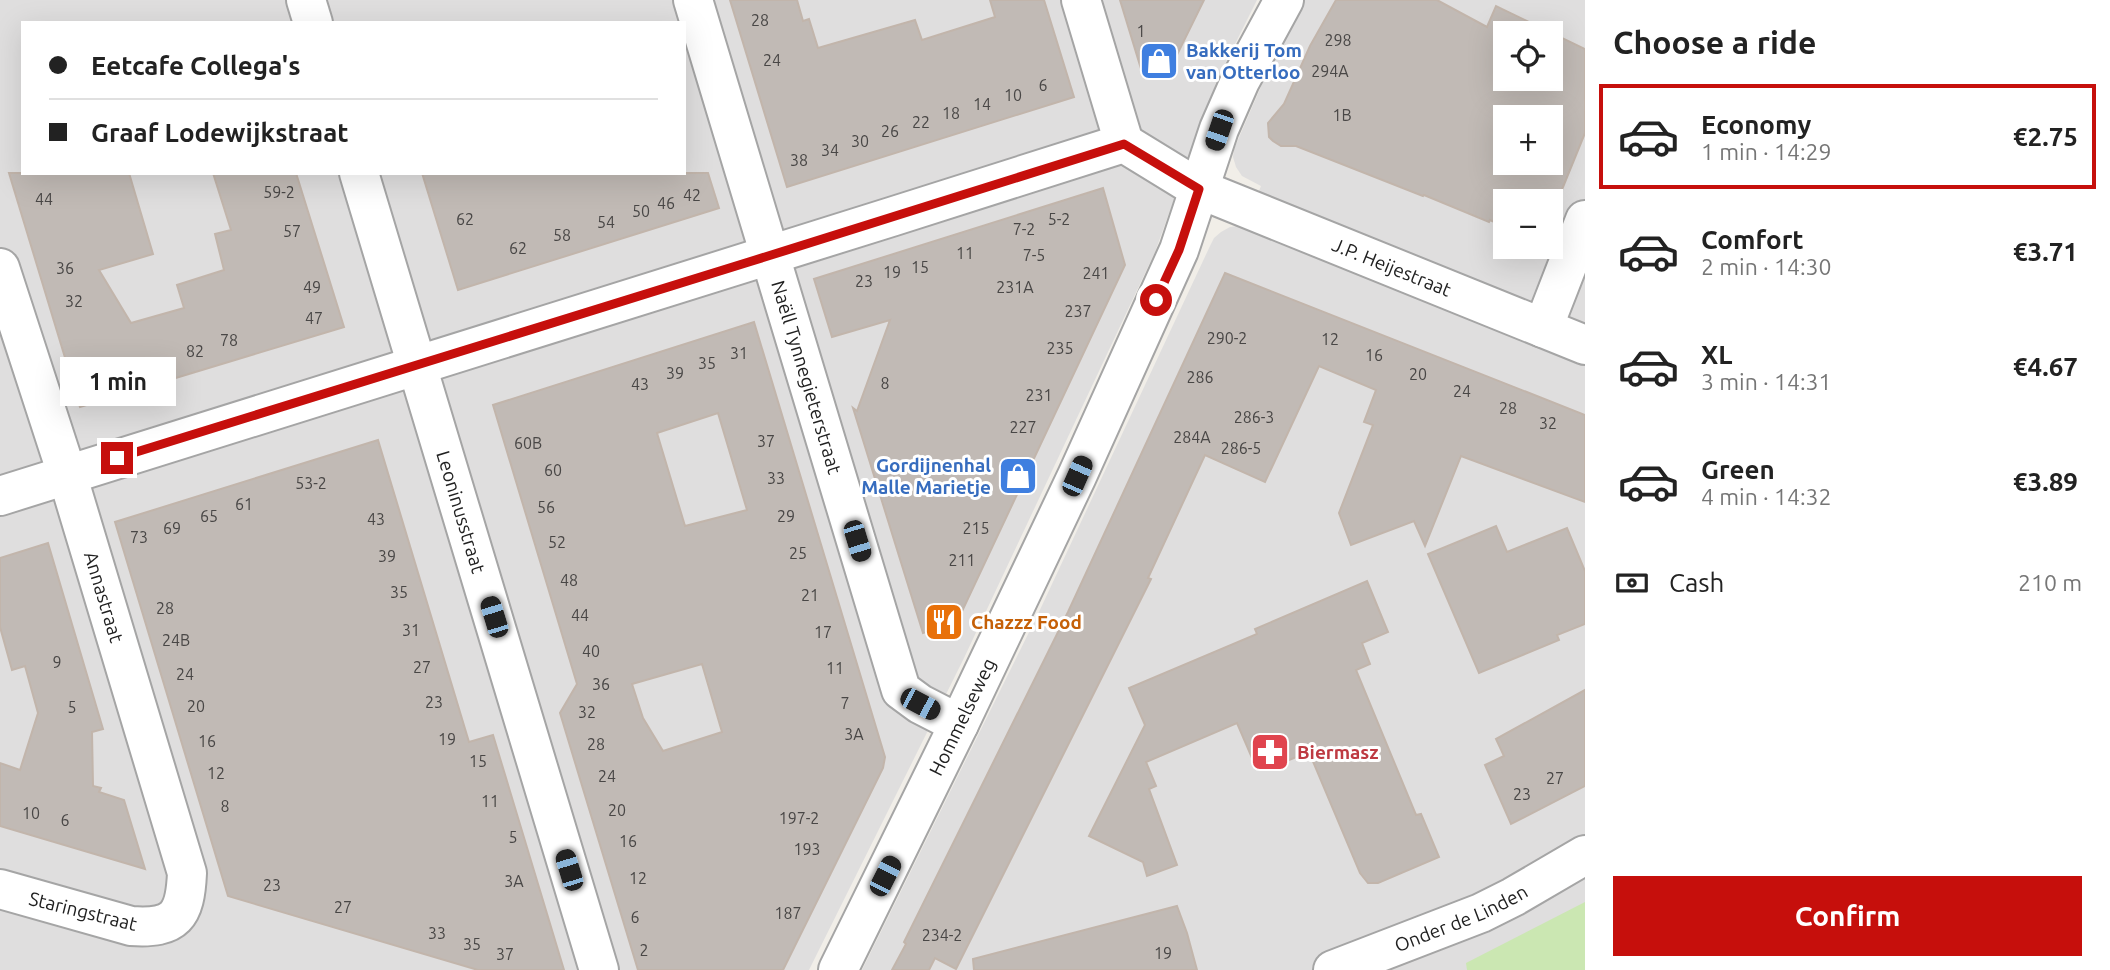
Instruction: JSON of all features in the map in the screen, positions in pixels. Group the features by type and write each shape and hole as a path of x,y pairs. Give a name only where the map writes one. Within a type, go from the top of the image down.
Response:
{"street":[{"path":"306,0 312,21"},
{"name":"Naëll Tynnegieterstraat","path":"693,0 901,690 920,704 959,724"},
{"path":"0,496 1124,144 1082,0"},
{"name":"Hommelseweg","path":"838,970 1077,476 1179,250 1219,130 1240,82 1284,0"},
{"name":"J.P. Heijestraat","path":"1124,144 1199,189 1585,345"},
{"name":"Leoninusstraat","path":"360,175 599,970"},
{"path":"1543,328 1585,220"},
{"name":"Annastraat","path":"0,268 67,474 187,873 186,898 177,916 165,923"},
{"name":"Onder de Linden","path":"1333,970 1481,913 1585,855"},
{"name":"Staringstraat","path":"0,889 131,926 149,927 165,923"}],"shaded area":[{"path":"0,0 1257,0 1217,80 1155,252 964,658 809,970 0,970"},
{"path":"1305,0 1585,0 1585,970 862,970 1038,614 1214,238 1230,227 1245,225 1261,186 1242,176 1233,157 1269,68"}],"green space":[{"path":"1585,902 1585,970 1467,970 1466,963"}],"building":[{"path":"730,0 797,0 803,21 809,19 818,48 915,20 922,40 995,17 990,0 1044,0 1074,97 787,187"},
{"path":"1120,0 1204,0 1173,63 1142,72"},
{"path":"1336,0 1437,0 1487,27 1496,6 1527,21 1493,21 1493,91 1563,91 1563,38 1585,49 1585,133 1562,189 1493,189 1493,221 1296,146 1281,146 1269,137 1268,123 1284,104 1310,46"},
{"path":"9,173 130,175 153,254 99,270 131,323 184,308 177,285 224,270 215,234 231,230 214,175 297,175 344,327 80,407"},
{"path":"708,173 719,208 458,290 423,175"},
{"path":"1103,188 1125,265 957,622 923,633 853,408 857,411 890,320 832,337 814,279"},
{"path":"1225,273 1585,415 1585,502 1461,456 1425,546 1414,521 1351,545 1339,513 1373,425 1364,422 1376,390 1319,366 1265,482 1205,455 1148,578 1151,579 956,969 935,958 929,970 892,970 1068,612"},
{"path":"754,322 885,757 883,768 783,970 638,970 560,713 577,684 493,405","holes":["718,413 747,510 685,526 657,433","702,664 722,732 663,751 643,718 632,684"]},
{"path":"378,440 469,742 493,735 564,970 478,970 228,896 115,522"},
{"path":"1496,526 1507,552 1567,528 1585,571 1585,624 1557,635 1559,640 1479,673 1428,554"},
{"path":"48,543 103,729 92,732 93,786 101,788 99,792 124,800 145,869 0,826 0,763 20,770 38,713 25,666 12,670 0,627 0,558"},
{"path":"1367,581 1388,632 1362,643 1370,664 1356,670 1416,815 1421,814 1439,857 1378,883 1368,883 1360,873 1309,752 1274,766 1252,758 1237,723 1146,762 1156,786 1149,789 1177,865 1147,876 1143,862 1089,836 1145,725 1129,688 1257,634 1255,629"},
{"path":"1585,690 1585,786 1511,824 1485,765 1504,756 1496,739"},
{"path":"1177,906 1197,970 974,970 973,959"}],"place":[{"name":"Bakkerij Tom van Otterloo","path":"1159,61"},
{"name":"Gordijnenhal Malle Marietje","path":"1018,476"},
{"name":"Chazzz Food","path":"944,622"},
{"name":"Biermasz","path":"1270,752"}],"route":[{"path":"117,458 772,256 1124,144 1199,189 1179,250 1156,300"}]}
